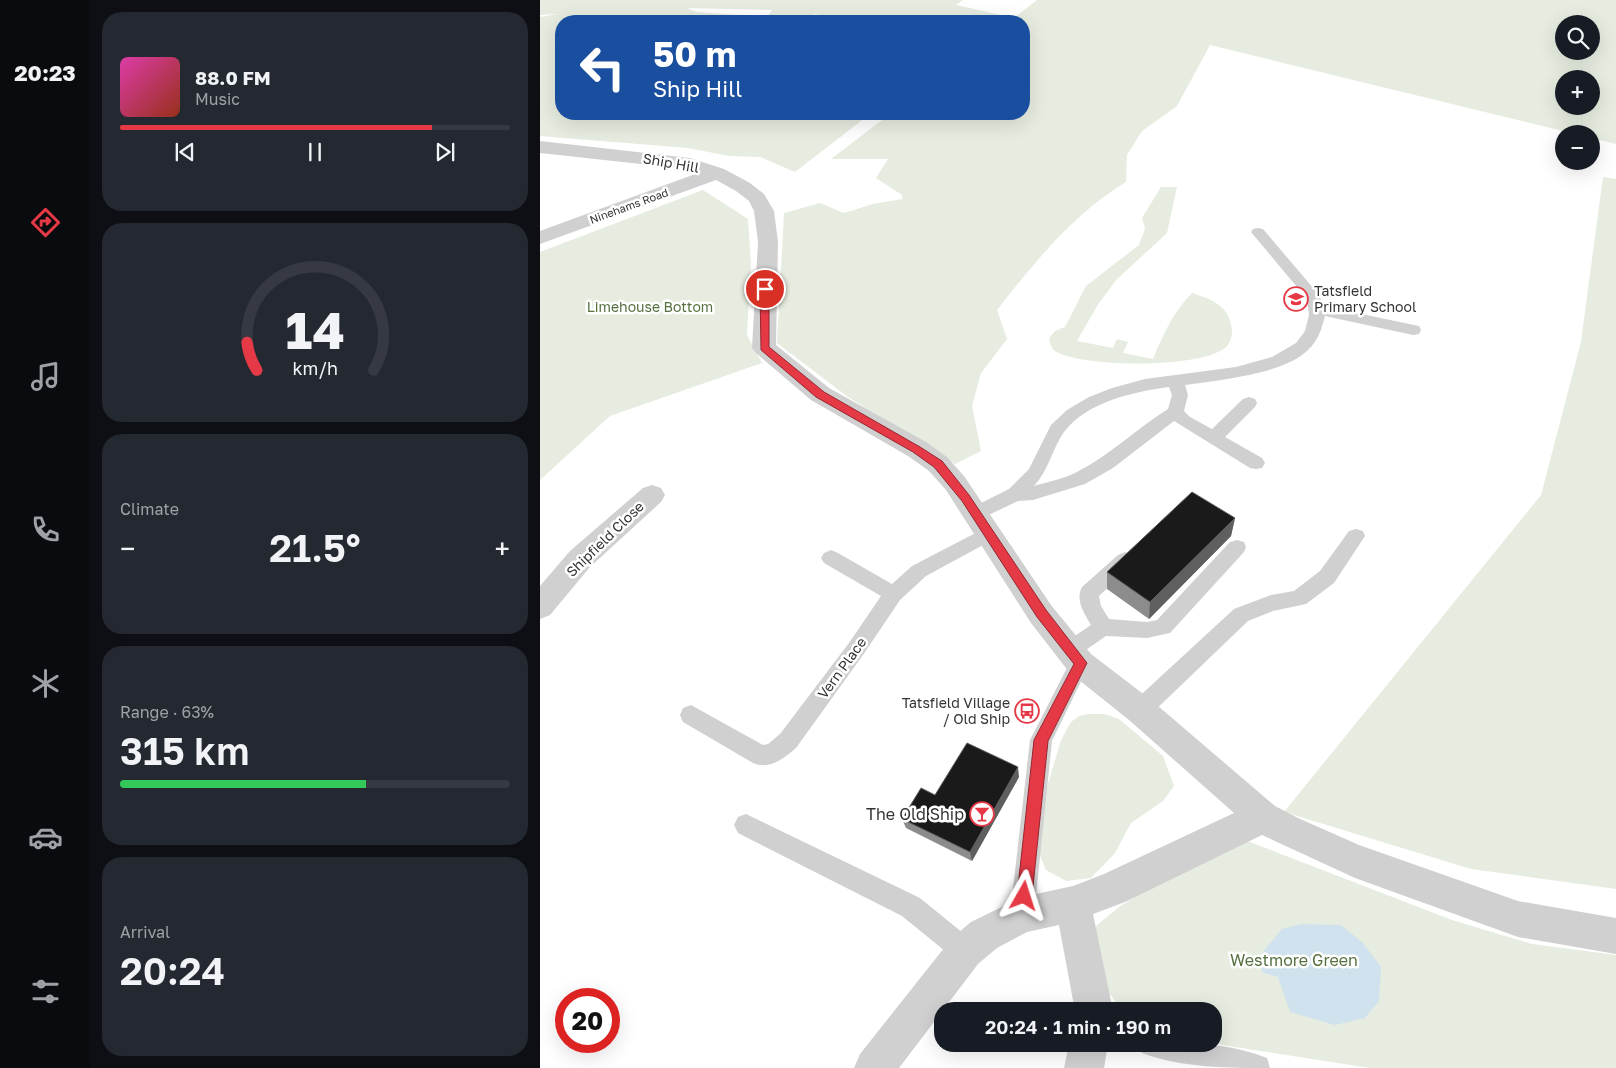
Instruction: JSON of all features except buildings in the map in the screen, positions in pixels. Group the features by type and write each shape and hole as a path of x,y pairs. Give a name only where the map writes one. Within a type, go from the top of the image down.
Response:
{"street":[{"name":"Ship Hill","path":"540,148 690,164 717,173 744,187 758,198 764,211 768,242 764,348 820,394 917,449 938,464 955,483 1041,614 1075,657"},
{"name":"Ninehams Road","path":"540,238 717,173"},
{"name":"Shipfield Close","path":"540,607 580,559 652,495"},
{"path":"1075,657 1140,710 1263,817 1286,830 1355,861 1518,919 1616,936"},
{"path":"874,1068 965,951 984,935 1022,915 1073,904 1151,871 1263,817"},
{"path":"1073,904 1092,1002"},
{"path":"1084,1068 1088,1052"}],"lane":[{"path":"1015,494 1036,473 1057,429 1073,414 1095,400 1145,385 1236,372 1277,361 1302,346 1313,332 1317,315 1314,298 1258,232"},
{"path":"1316,309 1413,330"},
{"path":"1015,494 1033,493 1079,479 1106,463 1156,424 1175,412 1180,395 1176,381"},
{"path":"1214,438 1249,403"},
{"path":"1175,412 1184,420 1256,462"},
{"name":"Vern Place","path":"691,715 760,756 774,753 788,741 856,649 893,594 919,571 982,523 1015,494"},
{"path":"1140,710 1241,616 1271,603 1299,598 1327,576 1356,536"},
{"path":"1103,627 1091,608 1089,592 1138,547"},
{"path":"1103,627 1146,630 1163,627 1238,547"},
{"path":"831,558 893,594"},
{"path":"1022,915 1041,740 1075,657 1103,627"},
{"path":"746,825 911,907 965,951"},
{"path":"1186,1052 1257,1068"}],"green space":[{"path":"540,0 963,0 956,5 1001,15 768,15 772,10 689,8 697,12 739,15 555,15 555,120 862,120 795,172 760,157 729,156 688,148 540,136 540,17 558,14 540,15"},
{"path":"1037,0 1616,0 1616,144 1600,140 1600,125 1555,125 1555,129 1210,45 1177,106 1142,131 1127,155 1126,182 1089,208 1072,224 1040,257 997,310 1007,339 981,373 972,406 981,451 955,464 848,397 777,343 784,213 820,203 844,213 873,204 902,199 902,195 876,178 888,159 831,159 882,120 1030,120 1030,15 1018,15"},
{"path":"1603,177 1616,179 1616,889 1471,869 1284,812 1541,495 1581,342"},
{"path":"1161,187 1177,187 1167,233 1116,280 1097,306 1077,341 1113,348 1117,339 1128,342 1123,353 1153,359 1174,316 1192,293 1217,303 1226,312 1232,330 1229,344 1215,354 1195,359 1143,364 1090,361 1069,357 1055,351 1049,338 1055,331 1065,327 1086,286 1139,245 1145,229 1142,218"},
{"name":"Limehouse Bottom","path":"703,190 748,219 751,264 747,335 762,363 610,416 540,480 540,252"},
{"path":"1104,714 1119,719 1163,756 1174,786 1163,801 1131,823 1115,853 1091,878 1066,881 1046,870 1036,846 1045,794 1061,740 1071,722 1079,716"},
{"name":"Westmore Green","path":"1216,829 1452,920 1532,944 1616,955 1616,1068 1370,1068 1222,1045 1222,1002 1116,1002 1093,972 1096,926 1119,907 1154,885"}],"water":[{"path":"1301,924 1341,925 1363,943 1381,967 1379,1001 1365,1018 1335,1025 1290,1012 1278,977 1262,972 1262,953 1282,929"}],"place":[{"name":"Tatsfield Primary School","path":"1296,299"},
{"name":"Tatsfield Village / Old Ship","path":"1027,711"},
{"name":"The Old Ship","path":"982,814"}],"route":[{"path":"765,289 764,348 820,394 917,449 938,464 966,498 1041,614 1080,663 1041,740 1024,896"}]}
